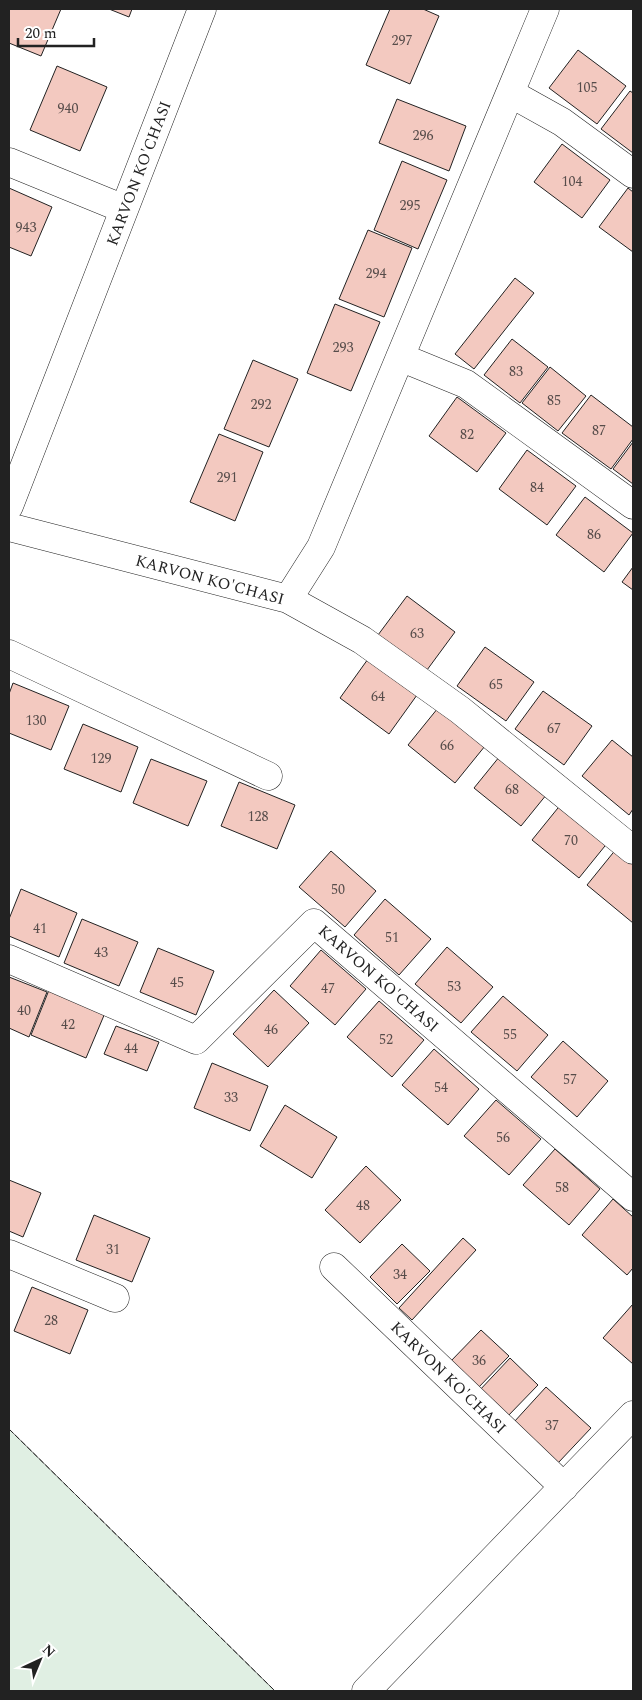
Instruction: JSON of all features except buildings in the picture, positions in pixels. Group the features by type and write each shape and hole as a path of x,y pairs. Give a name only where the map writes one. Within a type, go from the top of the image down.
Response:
{"street":[{"name":"KARVON KO'CHASI","path":"9,506 202,9"},
{"path":"288,599 321,548 545,9"},
{"path":"510,93 562,122 633,174"},
{"path":"9,162 124,209"},
{"path":"400,357 466,384 633,505"},
{"name":"KARVON KO'CHASI","path":"9,527 288,599 362,640 460,710 633,850"},
{"path":"9,654 268,776"},
{"name":"KARVON KO'CHASI","path":"9,959 196,1040 314,923 633,1196"},
{"path":"9,1254 115,1298"},
{"name":"KARVON KO'CHASI","path":"334,1267 564,1487"},
{"path":"366,1691 633,1415"}],"green space":[{"path":"9,1429 275,1691 9,1691"}],"fence":[{"path":"9,1429 275,1691"}]}
